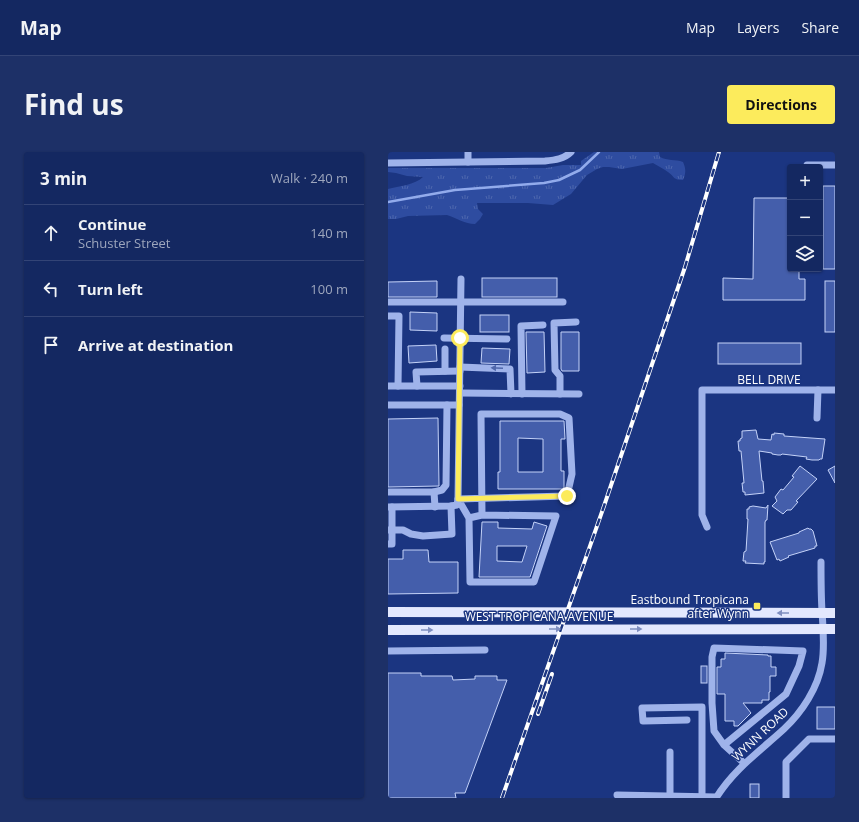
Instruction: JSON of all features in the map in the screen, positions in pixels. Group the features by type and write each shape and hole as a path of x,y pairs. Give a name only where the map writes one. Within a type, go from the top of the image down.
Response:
{"main road":[{"name":"WEST TROPICANA AVENUE","path":"388,612 835,613"},
{"name":"WEST TROPICANA AVENUE","path":"388,630 835,629"}],"street":[{"path":"468,152 468,162"},
{"path":"388,163 553,160 569,154"},
{"path":"823,165 835,165"},
{"path":"390,530 403,530 412,534 423,536 452,534 456,503 460,390 460,279"},
{"path":"388,302 563,302"},
{"path":"388,316 399,316 398,386"},
{"path":"560,394 560,376 555,370 554,323 576,322"},
{"path":"522,394 521,326 543,325"},
{"path":"444,338 507,339"},
{"path":"445,350 445,371"},
{"path":"417,386 416,372 460,369 510,369 511,394"},
{"path":"388,386 417,386 511,394 579,394"},
{"name":"BELL DRIVE","path":"707,527 702,515 702,390 835,390"},
{"path":"818,390 818,418"},
{"path":"388,405 459,405"},
{"path":"388,492 434,492 442,490 446,485 447,405"},
{"path":"388,544 392,544 390,530 390,507 435,506 482,499 567,496 572,474 569,418 560,414 481,414 482,499 482,515"},
{"path":"434,492 435,506"},
{"path":"456,503 469,518 470,582 534,582 556,516 482,515 469,518"},
{"name":"WYNN ROAD","path":"716,798 728,780 744,763 785,728 802,709 819,677 822,664 824,629 822,613 821,562"},
{"path":"724,745 786,694 799,666 803,651 714,648 712,657 712,703 714,731 724,745 744,763"},
{"path":"388,651 485,650"},
{"path":"687,720 643,721 642,708 702,707 702,797"},
{"path":"786,798 786,762 808,739 835,739"},
{"path":"670,752 670,796"},
{"path":"617,795 716,798"}],"green space":[{"path":"594,152 659,152 660,157 668,160 683,162 685,175 683,180 674,178 653,163 622,169 603,167 587,175 571,194 553,205 528,203 477,203 478,209 483,214 475,224 464,222 447,215 408,216 388,219 388,189 411,184 423,177 407,176 388,172 388,168 546,168 563,165 581,165 581,161"}],"building":[{"path":"823,186 835,186 835,269 823,269"},
{"path":"754,198 787,198 787,272 799,272 799,279 805,279 805,300 723,300 723,278 753,279"},
{"path":"482,278 557,278 557,297 482,297"},
{"path":"437,281 437,297 388,297 388,282"},
{"path":"825,281 835,281 835,332 825,332"},
{"path":"410,312 437,313 437,331 410,330"},
{"path":"480,315 509,315 509,332 480,332"},
{"path":"526,332 544,332 545,372 527,373"},
{"path":"561,332 579,332 579,371 562,371 561,369"},
{"path":"718,343 801,343 801,364 718,364"},
{"path":"436,345 437,361 409,363 408,346"},
{"path":"482,348 510,349 509,364 481,363"},
{"path":"438,418 439,486 388,487 388,419"},
{"path":"500,421 564,421 565,439 561,439 561,471 564,471 564,489 498,489 498,472 500,472","holes":["518,438 543,439 543,472 518,472"]},
{"path":"756,430 758,439 771,440 772,434 774,435 774,433 784,434 784,436 825,439 822,459 812,460 806,459 807,457 782,454 778,455 759,451 764,493 745,495 745,492 743,492 742,483 744,483 741,451 739,451 738,441 742,438 742,431"},
{"path":"800,466 817,479 796,501 798,502 791,510 787,510 783,514 772,506 777,501 775,497 794,477 792,476"},
{"path":"835,466 835,483 828,470"},
{"path":"768,505 767,520 765,522 765,562 764,564 745,563 746,561 743,561 744,552 746,551 748,519 747,509 753,506 766,508"},
{"path":"482,522 498,522 498,528 532,529 534,522 547,526 530,577 479,577","holes":["497,546 527,546 522,562 497,561"]},
{"path":"808,528 813,531 817,546 815,546 815,548 788,556 789,557 780,561 779,559 777,560 770,542 799,533"},
{"path":"403,550 428,550 429,562 458,562 458,593 388,594 388,559 403,559"},
{"path":"725,653 768,655 771,656 771,667 776,667 776,676 770,676 769,700 762,700 762,703 743,703 751,713 738,726 734,726 734,721 725,721 725,694 717,694 717,667 721,667 721,659 725,659"},
{"path":"701,666 707,666 707,683 701,683"},
{"path":"388,673 421,673 421,676 452,676 453,680 475,679 475,676 497,676 497,680 507,680 465,793 455,793 456,798 388,798"},
{"path":"817,707 835,707 835,729 817,729"},
{"path":"750,784 759,784 759,798 750,798"}],"waterway":[{"path":"388,202 455,190 544,183 559,180 580,170 599,152"}],"railway":[{"path":"502,798 604,506 685,267 719,152"},
{"path":"538,714 552,674"}],"place":[{"name":"Eastbound Tropicana after Wynn","path":"757,606"}],"route":[{"path":"460,338 458,499 567,496"}]}
